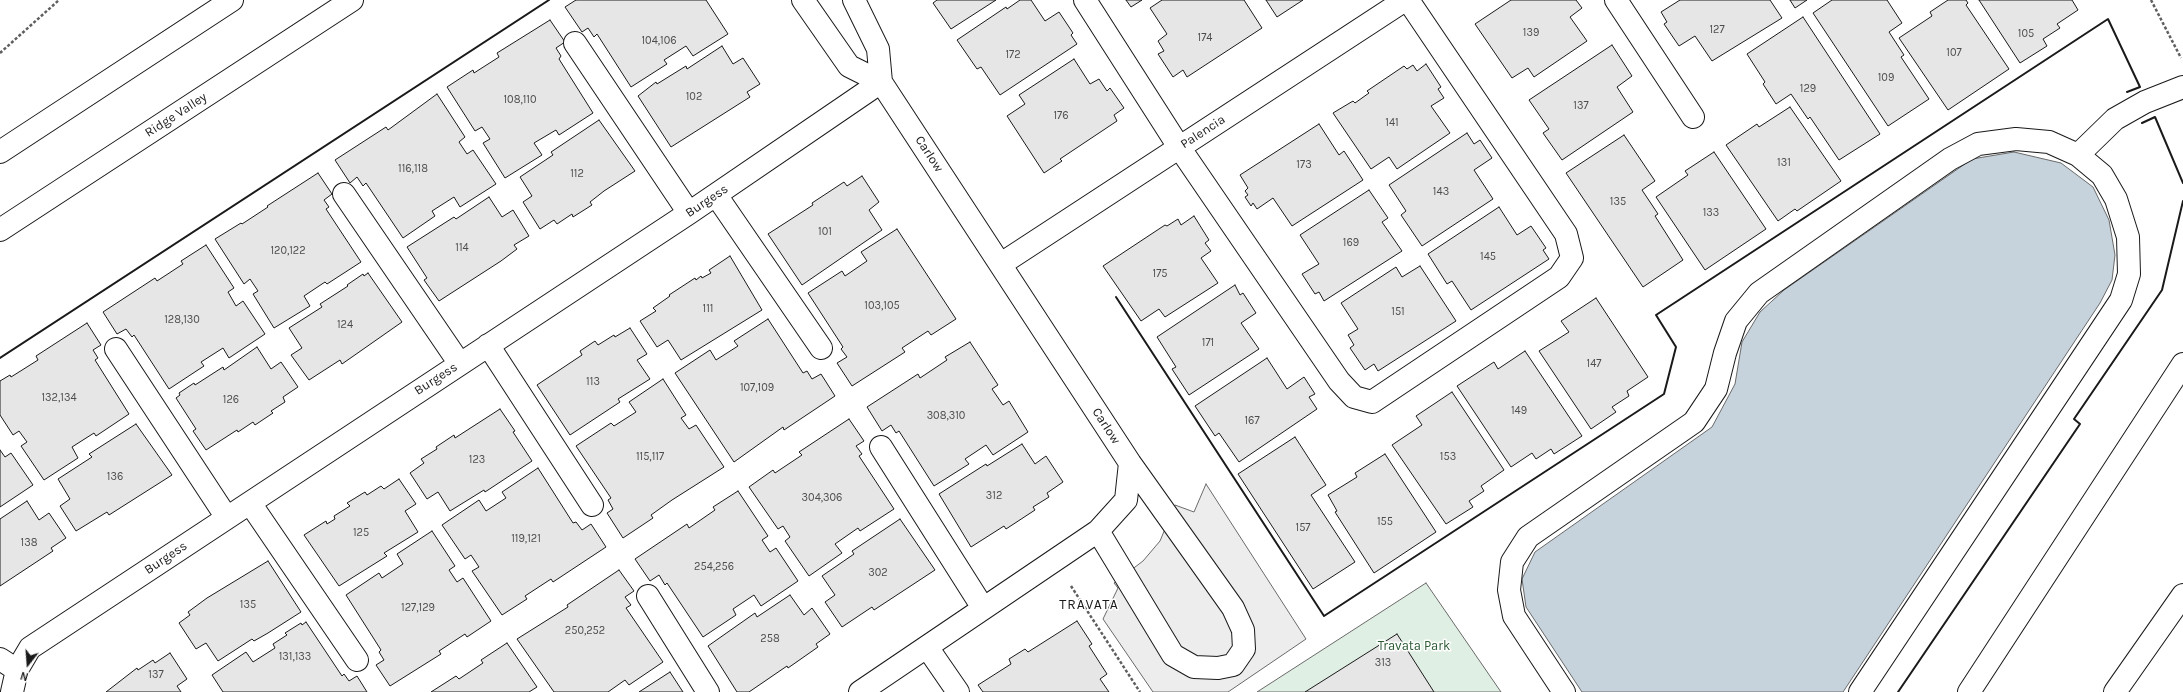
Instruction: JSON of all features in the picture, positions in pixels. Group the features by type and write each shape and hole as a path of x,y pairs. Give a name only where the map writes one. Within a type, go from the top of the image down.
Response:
{"main road":[{"path":"0,152 232,0"},
{"name":"Ridge Valley","path":"0,230 352,0"},
{"path":"803,0 849,66 881,82"},
{"name":"Carlow","path":"854,0 878,48 881,82 1130,463 1233,608 1243,630 1244,648 1233,665 1218,668 1194,667 1173,655 1098,531"},
{"path":"1085,0 1180,147 1339,381 1354,397 1372,402 1559,277 1572,258 1566,234 1406,0"},
{"name":"Palencia","path":"1001,264 1406,0"},
{"path":"1616,0 1693,117"},
{"path":"575,43 689,213"},
{"name":"Burgess","path":"12,692 8,664 30,648 689,213 881,82"},
{"path":"2078,155 2115,119 2145,102 2183,87"},
{"path":"1564,692 1514,616 1509,590 1512,562 1528,537 1694,422 1716,389 1725,353 1736,321 1759,293 1950,159 1978,144 2016,138 2049,142 2078,155 2102,175 2116,199 2128,237 2129,274 2121,300 1860,692"},
{"path":"344,194 460,364"},
{"path":"716,195 821,348"},
{"path":"488,345 592,505"},
{"path":"116,349 227,518"},
{"path":"1969,692 2183,364"},
{"path":"881,447 984,608"},
{"path":"860,692 1098,531 1126,500 1130,463"},
{"path":"250,503 357,660"},
{"path":"2115,692 2183,595"},
{"path":"648,596 708,692"},
{"path":"927,647 958,692"}],"path":[{"path":"0,53 59,0"},
{"path":"2151,0 2183,61"},
{"path":"1054,560 1140,692"}],"green space":[{"name":"Travata Park","path":"1426,583 1501,692 1257,692"}],"shaded area":[{"path":"2014,152 2061,163 2093,187 2109,220 2115,255 2112,280 2100,303 1843,692 1582,692 1526,607 1522,579 1535,552 1712,427 1735,384 1742,342 1760,312 1784,290 1972,159"},
{"path":"1206,484 1306,639 1228,692 1153,692 1103,619 1118,588 1114,583 1143,561 1160,541 1175,505 1194,512"}],"building":[{"path":"576,0 706,0 728,34 693,56 686,46 664,60 667,64 631,87 597,34 594,37 588,28 582,32 565,7"},
{"path":"937,0 996,0 951,29 933,3"},
{"path":"1020,0 1031,0 1045,21 1059,12 1073,33 1071,35 1077,44 1000,95 981,67 977,69 957,40 1006,7 1007,9"},
{"path":"1126,0 1142,0 1131,7"},
{"path":"1162,0 1244,0 1262,28 1187,77 1183,70 1173,77 1158,54 1164,51 1158,41 1167,34 1150,8"},
{"path":"1266,0 1303,0 1277,17"},
{"path":"1511,0 1576,0 1582,8 1570,17 1587,41 1534,77 1528,68 1512,78 1475,24"},
{"path":"1680,0 1770,0 1782,18 1712,61 1695,36 1679,46 1664,24 1667,22 1661,12"},
{"path":"1790,0 1807,0 1795,8"},
{"path":"1832,0 1887,0 1902,23 1889,32 1904,55 1901,57 1929,99 1888,126 1813,13"},
{"path":"1948,0 1966,0 1968,3 1966,5 2009,69 1948,110 1899,38 1932,16 1930,12"},
{"path":"1979,0 2072,0 2078,10 2057,24 2060,28 2043,39 2047,46 2020,63"},
{"path":"1803,17 1880,134 1839,160 1810,117 1808,119 1791,94 1776,104 1763,84 1765,82 1747,54"},
{"path":"550,20 565,42 556,48 561,56 559,59 593,113 559,135 556,130 534,143 542,155 505,178 483,143 490,139 482,127 475,131 447,87 473,70 474,73 499,57 497,53"},
{"path":"1612,45 1632,76 1617,87 1633,112 1562,160 1543,133 1549,129 1529,100"},
{"path":"722,46 733,64 743,58 760,84 747,92 750,97 671,147 638,96 656,82 657,84 686,66 687,69"},
{"path":"1074,59 1090,84 1099,79 1107,91 1110,88 1124,108 1114,115 1117,121 1060,159 1062,161 1044,173 1007,116 1025,104 1019,95"},
{"path":"1426,64 1441,87 1438,89 1444,98 1431,106 1450,133 1397,169 1389,157 1371,169 1333,113 1353,101 1355,103 1369,93 1367,91 1404,66 1407,69 1413,65 1417,71"},
{"path":"437,94 465,137 459,142 467,154 473,150 496,184 460,207 454,197 432,211 435,216 403,238 366,183 363,186 357,177 350,183 335,160 386,127 388,130"},
{"path":"1790,107 1841,181 1797,211 1795,209 1778,221 1726,145 1757,124 1759,127"},
{"path":"599,120 635,171 604,191 590,202 592,205 573,217 572,214 557,224 554,220 540,229 523,202 532,196 520,177 553,155 551,152"},
{"path":"1319,124 1339,155 1344,151 1363,180 1292,226 1273,198 1257,209 1253,203 1251,206 1245,197 1248,195 1245,191 1248,188 1240,175"},
{"path":"1467,133 1474,144 1480,140 1492,158 1474,170 1493,199 1422,246 1401,215 1406,211 1389,185"},
{"path":"1624,135 1655,181 1642,190 1658,214 1655,216 1683,260 1643,287 1566,173"},
{"path":"1714,152 1766,229 1705,270 1656,197 1688,175 1685,171"},
{"path":"318,173 332,194 324,200 329,207 326,209 361,262 327,284 325,282 304,296 310,306 274,328 253,294 258,291 250,279 244,284 215,239 241,223 242,224"},
{"path":"862,176 879,202 869,210 882,230 802,285 768,234 813,205 812,203 844,182 847,186"},
{"path":"1369,190 1388,218 1382,222 1402,251 1324,301 1319,292 1315,294 1302,274 1319,264 1300,235"},
{"path":"489,197 502,217 513,210 529,236 514,245 517,249 501,261 439,301 424,280 427,278 407,247 454,217 456,219"},
{"path":"1499,207 1517,235 1531,226 1546,248 1543,250 1549,259 1471,310 1452,281 1447,284 1428,254"},
{"path":"1194,216 1209,240 1205,243 1211,251 1201,258 1218,283 1165,317 1159,309 1141,321 1103,266 1165,225 1167,226 1178,219 1181,225"},
{"path":"897,229 956,319 931,335 928,331 902,348 905,352 852,386 837,363 847,357 841,349 843,347 808,293 842,271 845,276 867,261 861,252"},
{"path":"206,245 234,288 228,292 236,306 243,301 265,334 229,358 223,348 201,362 204,366 169,389 134,335 132,337 126,329 117,334 103,312 155,278 157,281 183,264 181,261"},
{"path":"730,256 762,310 681,360 668,340 657,347 640,321 656,311 653,308 670,296 669,295 695,278 696,280 701,276 702,278 711,273 709,270"},
{"path":"1420,266 1456,321 1378,371 1374,364 1365,370 1350,348 1354,345 1348,335 1358,329 1341,303 1396,267 1402,277"},
{"path":"368,273 402,322 342,364 340,360 309,380 291,355 302,348 289,328 322,307 320,304 348,286 347,285 363,274 364,276"},
{"path":"1235,285 1240,295 1243,293 1256,313 1241,323 1259,349 1189,395 1172,369 1176,367 1157,337"},
{"path":"1596,298 1648,377 1627,391 1629,396 1612,407 1616,412 1591,429 1539,351 1569,332 1561,321"},
{"path":"768,319 803,373 807,371 812,379 821,374 835,396 784,430 783,427 734,462 675,373 710,350 716,360 738,346 734,341"},
{"path":"87,323 101,345 93,350 98,358 95,360 129,414 96,436 94,433 72,447 78,458 44,480 21,446 27,442 19,431 13,435 0,415 0,381 10,375 11,377 38,360 36,356"},
{"path":"630,328 647,354 637,360 650,379 618,399 620,402 570,435 537,385 582,355 580,351 595,341 598,345 614,335 615,337"},
{"path":"970,342 998,385 992,389 1003,405 1009,401 1028,432 993,455 986,445 965,459 969,464 934,486 899,431 896,433 891,425 882,431 867,407 918,374 920,378 947,360 945,357"},
{"path":"257,347 271,369 281,362 298,387 283,397 285,402 271,411 273,413 255,425 253,422 238,432 237,430 206,450 193,431 196,429 176,398 180,395 179,393 194,383 195,385 223,367 224,370"},
{"path":"1525,351 1582,436 1554,454 1551,449 1536,459 1532,453 1511,467 1457,386 1494,362 1498,369"},
{"path":"1267,358 1287,389 1304,377 1315,394 1309,397 1317,409 1239,462 1219,433 1215,436 1195,406"},
{"path":"663,379 686,415 681,418 689,429 696,425 724,467 672,500 651,515 653,518 623,538 607,513 613,509 608,500 611,498 576,446 611,423 614,426 636,412 629,402"},
{"path":"1452,392 1504,470 1481,486 1484,491 1469,501 1473,507 1446,524 1392,445 1422,425 1416,416"},
{"path":"500,409 515,431 513,432 532,461 485,492 484,490 450,511 438,492 427,499 410,473 424,463 421,459 437,449 436,447 454,435 455,438"},
{"path":"849,419 864,441 856,446 862,454 859,456 894,509 860,531 858,528 835,544 842,553 809,576 785,541 790,537 783,526 778,529 749,487 773,470 775,473 802,455 799,452"},
{"path":"136,424 172,475 109,515 107,512 76,531 60,506 70,499 58,479 92,457 89,454"},
{"path":"1295,437 1326,485 1311,495 1355,562 1313,589 1238,474"},
{"path":"1022,444 1035,464 1046,456 1063,482 1047,493 1049,497 1033,507 1035,510 1006,529 1004,526 971,547 939,494 986,464 987,466"},
{"path":"0,450 5,457 11,453 33,485 0,507"},
{"path":"1385,454 1436,532 1374,573 1335,512 1337,511 1328,495 1357,477 1355,473"},
{"path":"538,468 573,523 576,522 582,530 591,524 606,547 553,582 551,579 525,596 527,599 502,615 472,571 479,567 471,555 465,559 442,525 479,500 486,511 506,498 502,492"},
{"path":"399,479 416,504 405,511 418,532 384,553 387,556 339,586 304,535 326,521 327,524 335,519 334,516 350,506 347,503 365,492 367,495 381,486 384,489"},
{"path":"738,491 768,536 762,540 770,552 776,548 798,581 761,606 754,595 733,609 736,615 703,637 667,583 665,585 659,575 650,581 635,559 687,524 689,528 715,510 713,507"},
{"path":"27,501 39,520 49,513 66,538 51,548 53,551 0,586 0,519"},
{"path":"900,519 935,570 874,610 872,607 842,627 825,602 835,595 822,576 854,554 852,551"},
{"path":"432,531 455,566 449,570 457,582 463,578 491,621 467,637 465,634 439,651 441,654 390,686 376,665 384,660 379,652 381,650 346,595 379,573 382,578 403,564 397,554"},
{"path":"268,561 301,612 254,641 252,639 218,661 206,643 196,649 179,623 190,615 188,612 207,598"},
{"path":"619,570 634,591 625,597 631,605 626,608 663,662 629,685 625,680 608,692 554,692 517,639 568,607 567,605"},
{"path":"790,595 804,615 812,608 830,634 816,644 818,647 788,668 787,666 749,692 737,692 708,646 755,613 757,617"},
{"path":"1077,621 1092,644 1089,646 1107,674 1100,679 1109,692 983,692 978,685 1011,664 1009,659 1025,649 1028,652"},
{"path":"306,622 342,676 344,674 349,681 357,676 367,692 223,692 212,675 246,652 253,662 275,648 273,644 287,635 285,633 301,623 302,625"},
{"path":"1397,634 1434,692 1305,692"},
{"path":"507,643 537,687 529,692 431,692 456,676 459,679 483,663 481,660"},
{"path":"170,653 187,679 177,686 181,692 106,692 137,668 138,670 153,660 155,663"},
{"path":"670,672 683,692 639,692"}],"wall":[{"path":"0,358 549,0"},
{"path":"1116,297 1324,616 1664,394 1676,347 1656,315 2108,19 2140,87 2127,92"},
{"path":"2142,123 2155,117 2183,183"},
{"path":"1898,692 2080,424 2074,419 2162,290 2183,201"}],"district":[{"name":"TRAVATA","path":"1089,605"}]}
